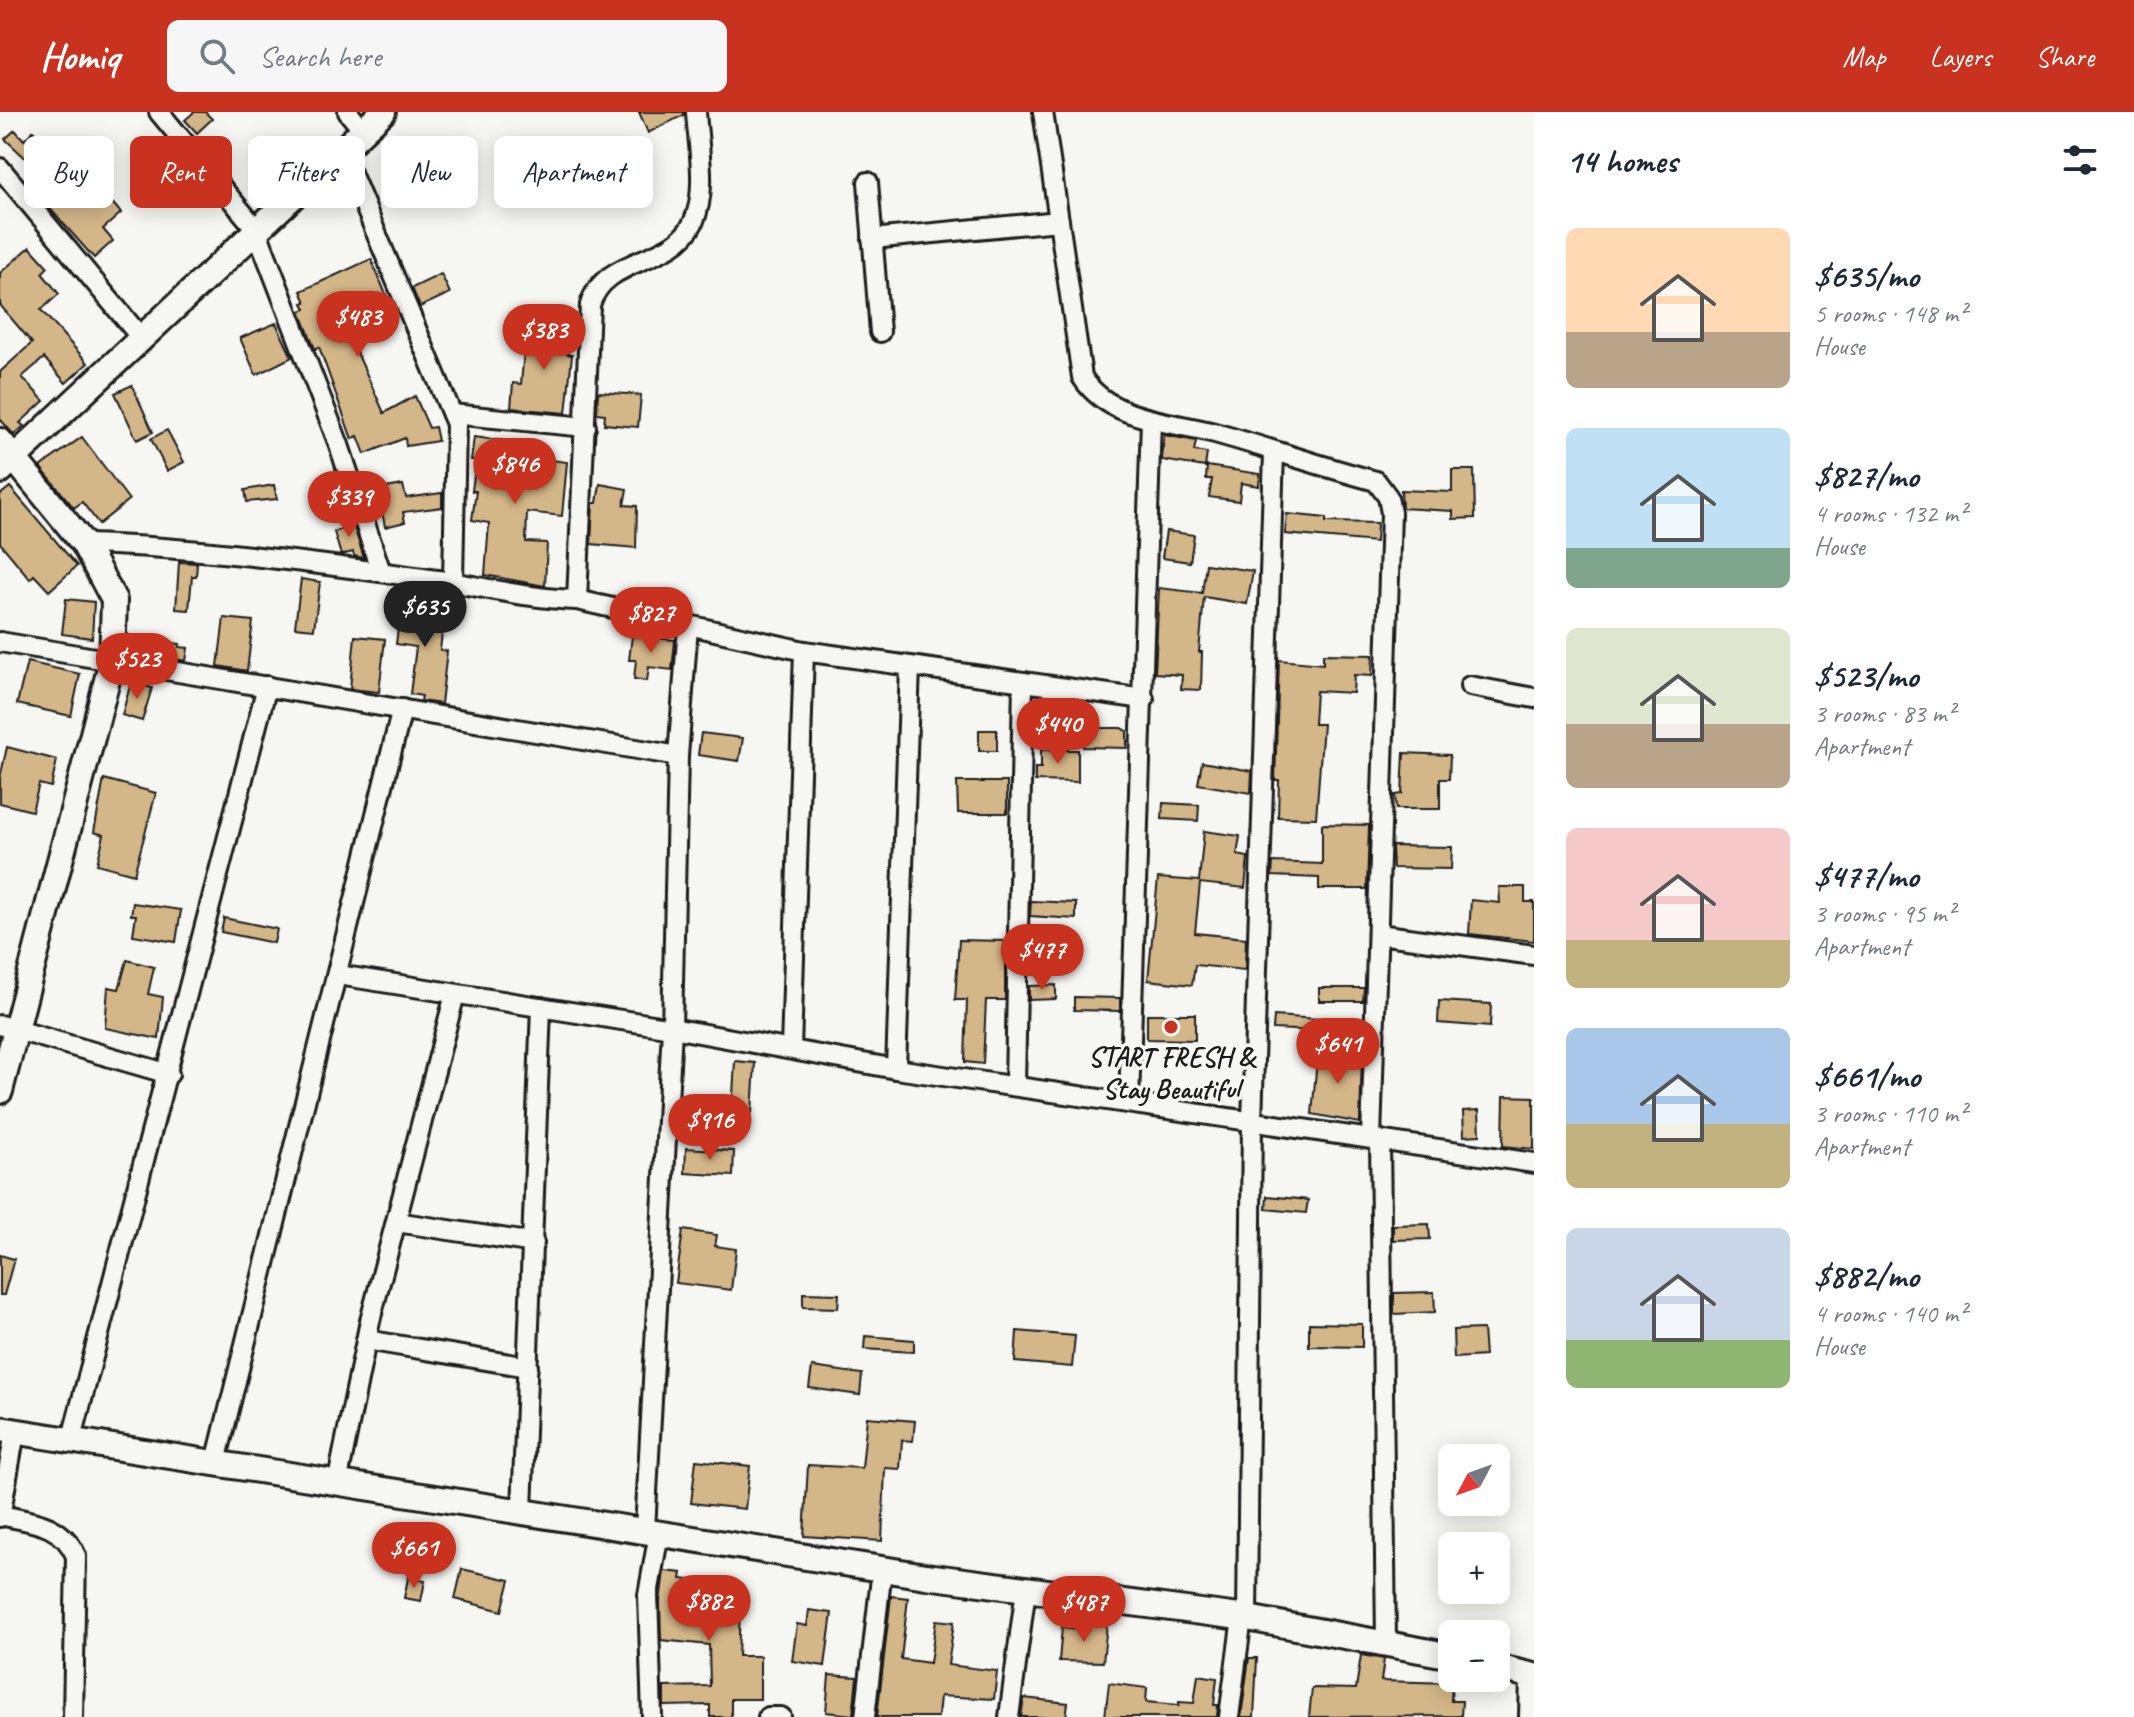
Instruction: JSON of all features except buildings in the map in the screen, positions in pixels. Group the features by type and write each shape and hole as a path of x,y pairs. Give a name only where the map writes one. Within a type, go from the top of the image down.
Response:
{"street":[{"path":"159,112 256,229 334,431 381,572"},
{"path":"348,112 364,132"},
{"path":"359,136 383,112"},
{"path":"577,600 587,343 594,293 613,273 667,247 692,224 699,186 696,112"},
{"path":"1043,112 1082,377 1091,390 1106,402 1151,420 1215,433 1376,481 1388,497 1391,513 1375,1140 1386,1641"},
{"path":"0,168 142,339"},
{"path":"868,182 880,332"},
{"path":"365,206 456,424 453,582"},
{"path":"0,1091 8,1027 112,661 114,600 84,544 5,457 142,339 278,208"},
{"path":"872,239 1059,221"},
{"path":"452,414 586,427"},
{"path":"1129,1102 1151,420"},
{"path":"1229,1717 1245,1618 1252,1121 1274,453"},
{"path":"84,544 154,546 381,572 549,600 577,600 804,651 1144,699"},
{"path":"652,1717 648,1595 672,1028 678,756 688,626"},
{"path":"0,642 678,756"},
{"path":"791,1049 804,651"},
{"path":"896,1069 910,666"},
{"path":"1015,1085 1023,682"},
{"path":"71,1442 169,1074 267,686"},
{"path":"1470,686 1534,698"},
{"path":"215,1466 402,709"},
{"path":"1378,934 1534,955"},
{"path":"338,975 672,1028 896,1069 1534,1163"},
{"path":"337,1484 366,1340 455,994"},
{"path":"522,1511 541,1007"},
{"path":"8,1027 169,1074"},
{"path":"396,1222 534,1243"},
{"path":"366,1340 528,1367"},
{"path":"73,1717 76,1556 69,1539 48,1525 0,1516 8,1430 215,1466 652,1531 882,1569 1245,1618 1438,1653"},
{"path":"865,1717 882,1569"},
{"path":"1009,1717 1026,1589"},
{"path":"1510,1670 1532,1675 1529,1717"},
{"path":"768,1717 781,1717"}],"place":[{"name":"START FRESH & Stay Beautiful","path":"1171,1027"}]}
